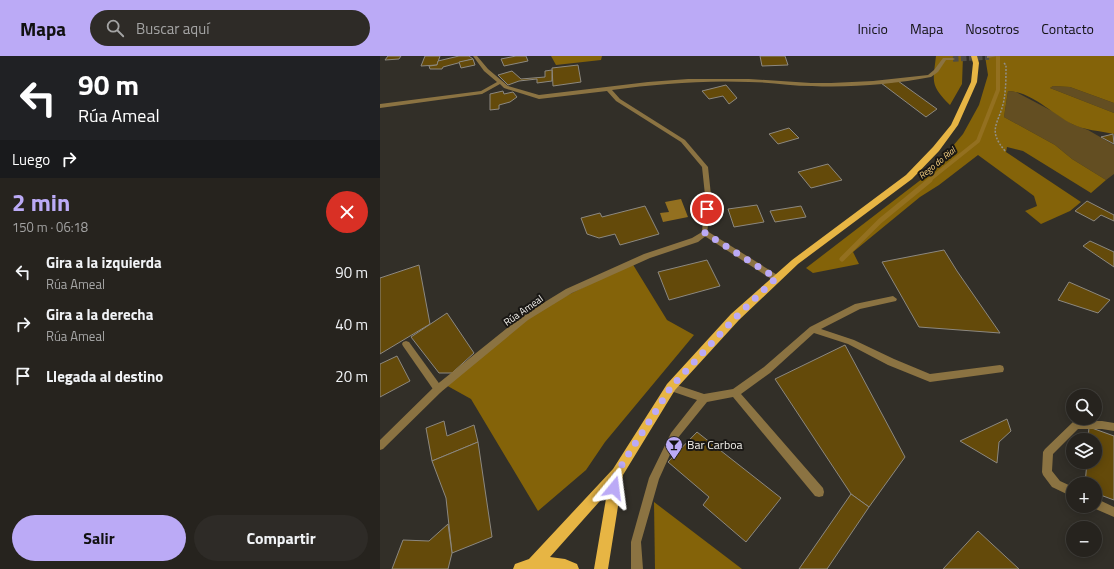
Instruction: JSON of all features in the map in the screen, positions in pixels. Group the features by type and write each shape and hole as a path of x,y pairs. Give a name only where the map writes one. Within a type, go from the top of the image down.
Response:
{"main road":[{"path":"534,564 616,474 671,387 735,318 776,278 795,262 909,178 936,149 954,126 974,82 976,63 974,56"},
{"path":"601,569 616,474"},
{"path":"520,569 534,564 549,563 572,569"}],"street":[{"path":"475,56 486,70 506,88 539,97 667,82 718,80 769,81 816,85 857,84 929,76 936,71 944,59 953,59"},
{"path":"989,57 996,56"},
{"path":"380,106 476,93 500,82"},
{"path":"608,89 618,100 683,141 705,167 708,195 705,233 776,278"},
{"name":"Rúa Ameal","path":"380,446 438,389 525,318 569,291 647,256 695,240 705,233"},
{"path":"671,387 704,398 734,393 767,370 813,329 858,306 894,299"},
{"path":"813,329 851,342 930,378 1000,369"},
{"path":"406,344 438,389"},
{"path":"734,393 819,492"},
{"path":"637,569 636,542 654,478 674,436 704,398"},
{"path":"1066,489 1056,484 1047,472 1048,452 1076,425 1102,425 1114,427"},
{"path":"1102,506 1114,512"}],"path":[{"path":"1001,60 1006,65 1004,94 1003,101 994,122 994,134 1000,146 1006,152"}],"shaded area":[{"path":"551,56 602,56 601,60 556,65"},
{"path":"936,56 963,56 962,84 950,105 939,93 934,83"},
{"path":"985,56 1114,56 1114,103 1070,87 1053,86 1050,88 1114,113 1114,134 1087,129 1072,124 1034,99 1017,92 1008,91 1004,117 1055,145 1072,159 1106,180 1091,193 1023,151 1007,147 1006,152 1081,202 1070,211 1041,224 1025,211 1037,206 1034,196 978,155 939,185 920,197 853,252 859,264 813,273 806,268 931,172 963,134 979,105 988,75"},
{"path":"1053,86 1070,87 1114,103 1114,113 1050,88"},
{"path":"1008,91 1016,92 1052,111 1072,124 1088,130 1114,145 1114,174 1106,180 1072,159 1055,145 1004,117"},
{"path":"681,199 688,217 663,222 660,213 669,212 665,202"},
{"path":"632,263 667,320 694,335 605,442 586,470 538,511 471,399 444,384 538,310"},
{"path":"654,502 742,569 655,569"}],"building":[{"path":"388,56 401,56 399,59 385,60"},
{"path":"425,56 440,56 437,65 421,66"},
{"path":"459,56 469,56 473,59 443,67 442,69 430,69 429,66 437,65 438,61"},
{"path":"526,56 528,61 504,66 501,59"},
{"path":"760,56 785,56 788,65 762,66"},
{"path":"473,59 475,65 461,68 459,62"},
{"path":"578,65 581,82 553,86 552,68"},
{"path":"552,70 552,81 537,83 537,79 519,81 508,85 498,75 512,71 521,79 545,77 545,71"},
{"path":"898,81 937,109 926,117 881,83"},
{"path":"726,85 737,98 729,104 723,96 709,99 702,91"},
{"path":"503,91 504,94 513,92 517,97 510,102 499,105 499,109 490,110 490,94"},
{"path":"789,128 799,138 778,144 769,134"},
{"path":"1113,134 1114,144 1101,137"},
{"path":"828,164 842,180 811,188 798,172"},
{"path":"1087,201 1114,215 1114,221 1101,215 1094,221 1075,211"},
{"path":"757,205 764,222 734,227 728,209"},
{"path":"645,206 659,234 620,245 615,234 599,238 587,234 581,218 600,213 602,217"},
{"path":"801,206 806,217 775,222 770,211"},
{"path":"1090,241 1114,252 1114,267 1083,246"},
{"path":"944,250 1000,333 919,327 882,262"},
{"path":"707,260 720,286 669,300 658,272"},
{"path":"419,265 430,324 380,354 380,278"},
{"path":"1069,282 1110,300 1098,313 1058,300"},
{"path":"447,313 474,353 452,373 439,373 411,337"},
{"path":"845,345 905,457 869,507 851,494 775,379"},
{"path":"397,356 410,381 380,397 380,364"},
{"path":"1007,419 1011,431 999,442 997,463 960,441"},
{"path":"444,421 447,436 474,425 478,442 432,461 426,428"},
{"path":"1089,427 1114,436 1114,500 1102,496 1102,477 1086,477 1086,469 1102,469 1102,433 1089,433"},
{"path":"697,432 781,498 746,542 703,505 709,497 668,462"},
{"path":"478,442 492,537 452,553 446,498 432,461"},
{"path":"851,494 869,507 827,569 799,569"},
{"path":"448,524 452,553 448,569 392,569 403,540 429,541"},
{"path":"978,531 1019,569 943,569"}],"waterway":[{"name":"Rego do Rial","path":"928,181 978,141 998,90 998,56"},
{"name":"Rego do Rial","path":"842,259 880,221 930,180"}],"tunnel":[{"path":"953,59 989,57"}],"place":[{"name":"Bar Carboa","path":"674,460"}],"route":[{"path":"614,488 616,474 671,387 735,318 776,278 705,233 707,209"}]}
